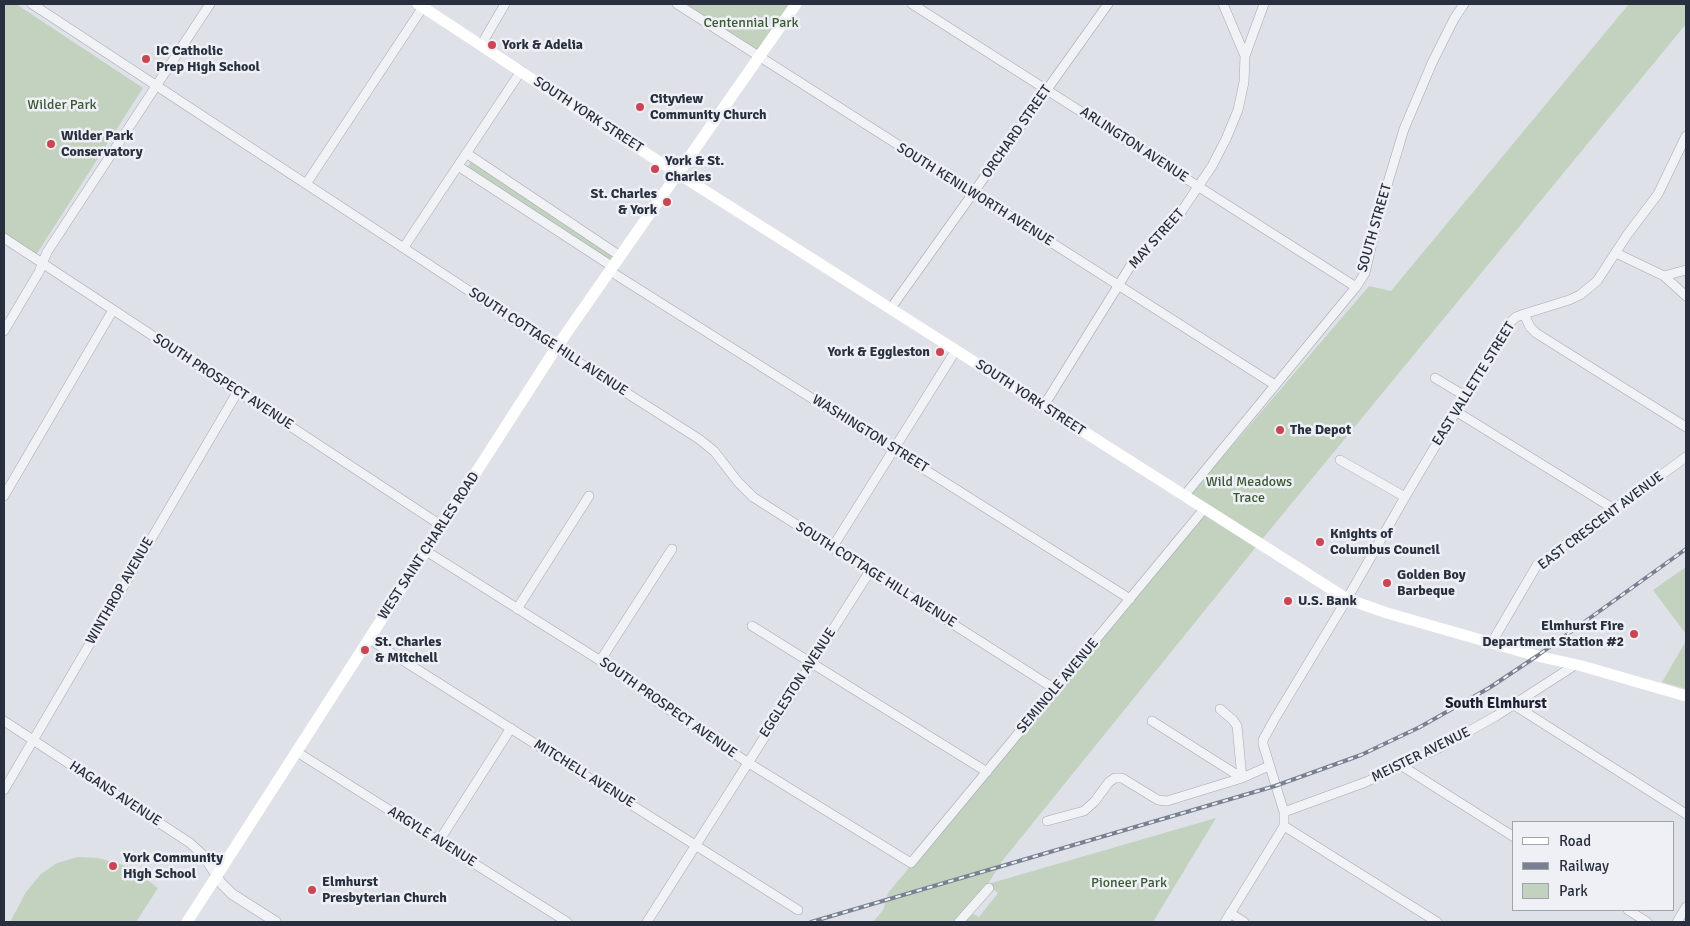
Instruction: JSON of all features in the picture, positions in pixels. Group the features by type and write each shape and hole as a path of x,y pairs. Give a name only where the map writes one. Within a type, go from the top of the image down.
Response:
{"main road":[{"name":"WEST SAINT CHARLES ROAD","path":"187,922 556,348 796,4"},
{"name":"SOUTH YORK STREET","path":"420,5 678,173 1347,599 1387,613 1537,656 1686,696"}],"street":[{"name":"SOUTH COTTAGE HILL AVENUE","path":"32,4 556,348 699,439 714,451 738,482 753,497 1055,689"},
{"path":"4,330 48,252 210,4"},
{"path":"481,45 505,4"},
{"name":"SOUTH KENILWORTH AVENUE","path":"676,4 1275,386"},
{"name":"ARLINGTON AVENUE","path":"912,4 1356,287"},
{"name":"ORCHARD STREET","path":"891,308 1108,4"},
{"path":"1223,4 1245,56"},
{"name":"MAY STREET","path":"1043,406 1118,286 1140,255 1177,218 1200,187 1220,152 1238,110 1244,82 1245,56 1264,4"},
{"path":"306,184 420,5"},
{"name":"SOUTH STREET","path":"1184,496 1356,287 1364,273 1380,209 1404,129 1459,6"},
{"path":"404,248 520,71"},
{"name":"EAST VALLETTE STREET","path":"1284,826 1284,812 1263,744 1266,734 1508,324 1516,317 1580,295 1597,281 1627,235 1658,194 1684,146 1686,136"},
{"path":"466,153 620,256"},
{"name":"WASHINGTON STREET","path":"458,166 612,269 1130,599"},
{"name":"SOUTH PROSPECT AVENUE","path":"4,238 442,526"},
{"path":"1616,253 1664,276 1686,296"},
{"path":"1664,276 1686,270"},
{"path":"4,496 113,310"},
{"path":"1524,314 1530,327 1536,333 1686,427"},
{"path":"832,548 956,350"},
{"path":"1435,378 1465,396"},
{"name":"WINTHROP AVENUE","path":"4,790 238,392"},
{"path":"1456,412 1614,509"},
{"name":"EAST CRESCENT AVENUE","path":"1492,642 1537,565 1686,457"},
{"path":"1340,460 1405,497"},
{"path":"517,609 589,496"},
{"name":"SEMINOLE AVENUE","path":"910,863 1204,509"},
{"path":"600,660 672,549"},
{"name":"SOUTH PROSPECT AVENUE","path":"426,551 631,680 656,701 747,762 910,863"},
{"name":"EGGLESTON AVENUE","path":"647,922 870,571"},
{"path":"752,626 987,772"},
{"name":"MITCHELL AVENUE","path":"370,639 798,910"},
{"name":"MEISTER AVENUE","path":"1284,812 1339,793 1402,766 1467,733 1575,665"},
{"path":"1514,705 1686,814"},
{"path":"1220,709 1237,726 1242,778"},
{"name":"HAGANS AVENUE","path":"4,721 190,843 203,855 217,877"},
{"path":"1152,722 1242,778"},
{"path":"439,842 511,728"},
{"name":"ARGYLE AVENUE","path":"297,752 567,922"},
{"path":"1047,821 1084,810 1095,801 1114,778 1122,778 1158,800 1166,801 1242,778 1269,766"},
{"path":"1402,766 1512,836"},
{"path":"1225,922 1284,826 1437,922"},
{"path":"217,877 220,884 232,894 276,922"},
{"path":"959,922 989,888"},
{"path":"1678,922 1686,908"},
{"path":"1630,911 1648,922"},
{"path":"1230,913 1244,922"}],"green space":[{"name":"Wilder Park","path":"4,4 16,4 143,88 36,255 4,234"},
{"name":"Centennial Park","path":"685,4 790,4 757,51"},
{"name":"Wild Meadows Trace","path":"1629,4 1686,4 1686,24 1264,537 1003,860 988,884 1216,818 1153,922 963,922 971,913 979,917 998,893 988,885 960,922 873,922 883,910 888,893 1210,508 1190,495 1369,286 1391,291"},
{"path":"472,160 614,254 609,261 467,168"},
{"path":"1686,567 1686,634 1653,590"},
{"path":"1686,641 1686,689 1662,682"},
{"path":"78,857 98,858 130,867 158,888 136,922 10,922 26,892 41,874 57,863"}],"railway":[{"path":"811,922 1275,786 1361,755 1420,727 1489,688 1537,656 1686,549"}],"place":[{"name":"York & Adelia","path":"492,45"},
{"name":"IC Catholic Prep High School","path":"146,59"},
{"name":"Cityview Community Church","path":"640,107"},
{"name":"Wilder Park Conservatory","path":"51,144"},
{"name":"York & St. Charles","path":"655,169"},
{"name":"St. Charles & York","path":"667,202"},
{"name":"York & Eggleston","path":"940,352"},
{"name":"The Depot","path":"1280,430"},
{"name":"Knights of Columbus Council","path":"1320,542"},
{"name":"Golden Boy Barbeque","path":"1387,583"},
{"name":"U.S. Bank","path":"1288,601"},
{"name":"Elmhurst Fire Department Station #2","path":"1634,634"},
{"name":"St. Charles & Mitchell","path":"365,650"},
{"name":"York Community High School","path":"113,866"},
{"name":"Elmhurst Presbyterian Church","path":"312,890"}],"district":[{"name":"South Elmhurst","path":"1496,704"}],"park label":[{"name":"Pioneer Park","path":"1129,883"}]}
